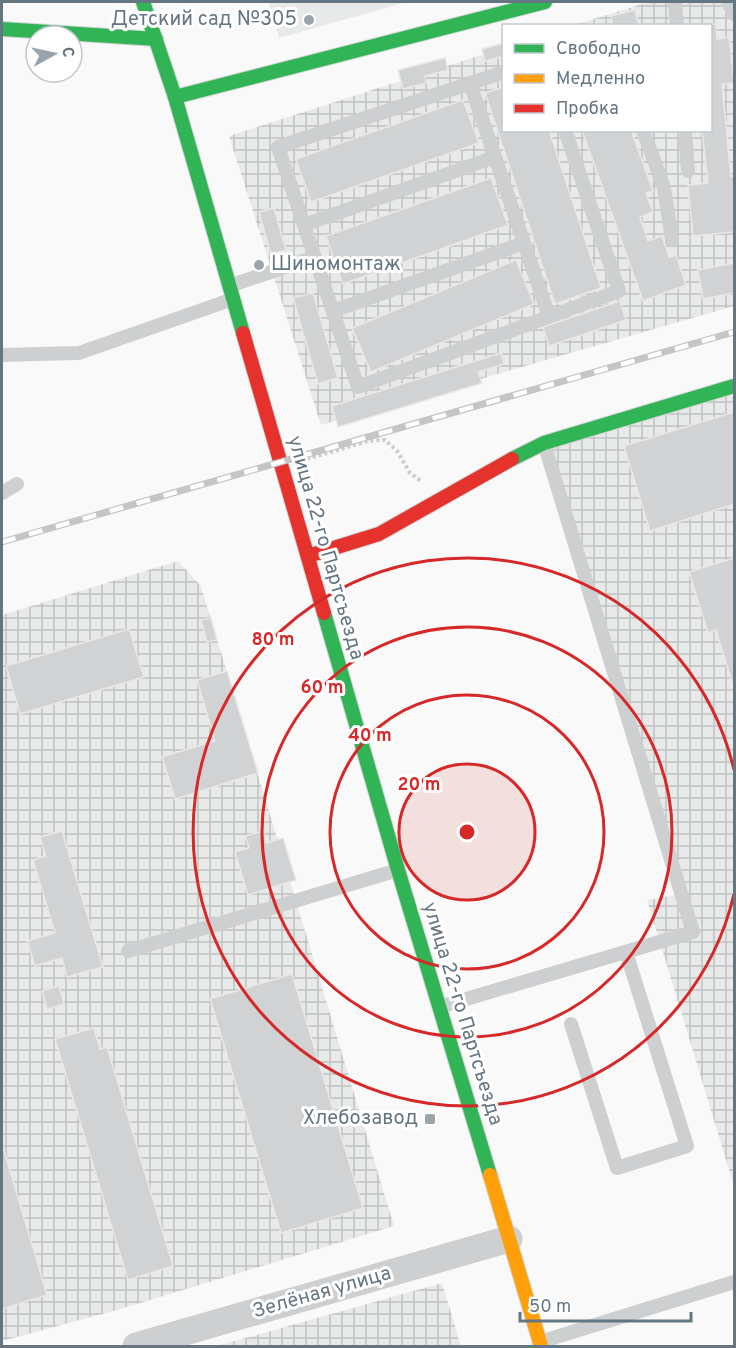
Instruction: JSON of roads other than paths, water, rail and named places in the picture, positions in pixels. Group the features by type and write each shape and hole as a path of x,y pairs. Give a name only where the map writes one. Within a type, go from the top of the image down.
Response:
{"main road":[{"name":"улица 22-го Партсъезда","path":"143,2 175,97 398,870 540,1345"},
{"path":"175,97 545,2"},
{"path":"2,29 156,39"},
{"path":"308,556 379,534 509,460 544,443 735,386"}],"street":[{"name":"Зелёная улица","path":"136,1347 509,1239"}],"lane":[{"path":"675,2 677,24"},
{"path":"728,2 735,14"},
{"path":"502,73 278,147 358,387 619,291 566,132"},
{"path":"470,83 549,317"},
{"path":"644,132 664,188 672,239"},
{"path":"685,132 688,171"},
{"path":"304,225 495,157"},
{"path":"333,311 524,243"},
{"path":"2,356 80,353 315,257"},
{"path":"439,1007 693,932 544,443"},
{"path":"2,493 17,484"},
{"path":"128,951 398,870"},
{"path":"571,1024 617,1168 687,1146 626,951"},
{"path":"540,1345 735,1282"}],"railway":[{"path":"2,542 734,332"}],"place":[{"name":"Детский сад №305","path":"309,20"},
{"name":"Шиномонтаж","path":"259,265"},
{"name":"Хлебозавод","path":"430,1119"}]}
